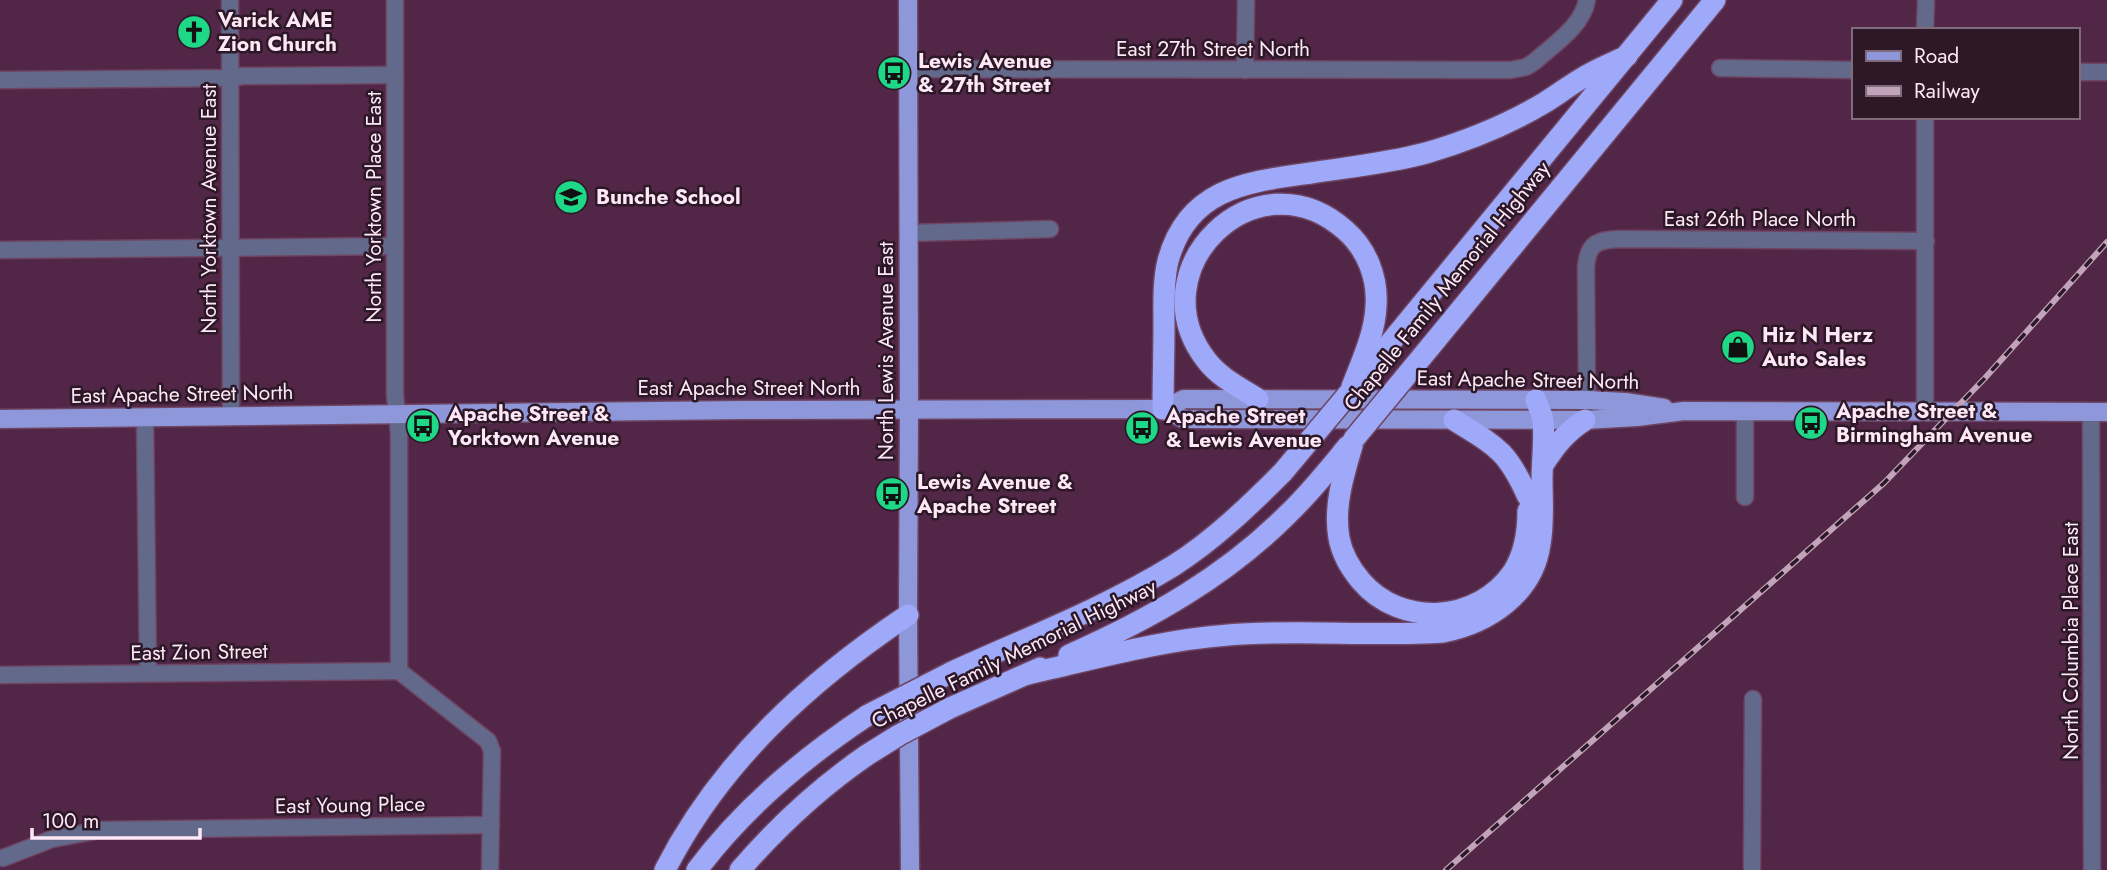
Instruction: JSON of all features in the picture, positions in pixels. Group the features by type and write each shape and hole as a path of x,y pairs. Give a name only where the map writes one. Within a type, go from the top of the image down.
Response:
{"highway":[{"name":"Chapelle Family Memorial Highway","path":"697,870 737,821 772,787 810,755 868,715 950,673 1096,606 1173,565 1230,523 1283,472 1350,392 1376,348 1672,0"},
{"name":"Chapelle Family Memorial Highway","path":"740,870 783,822 837,776 867,755 950,708 1130,627 1186,596 1268,533 1335,474 1354,439 1715,0"},
{"path":"1163,409 1164,290 1168,261 1182,230 1204,204 1226,190 1252,181 1399,159 1457,143 1543,104 1586,75 1627,56"},
{"path":"1258,400 1209,364 1196,344 1187,310 1187,285 1197,256 1214,232 1240,213 1264,206 1300,206 1327,216 1348,232 1364,252 1376,287 1376,348"},
{"path":"1542,467 1556,444 1586,410"},
{"path":"1028,674 1145,647 1228,635 1443,632 1489,617 1510,599 1527,578 1535,563 1542,533 1542,467 1536,413"},
{"path":"1335,474 1338,530 1343,553 1363,583 1381,598 1405,610 1423,614 1442,614 1473,606 1505,581 1518,561 1526,539 1536,413"},
{"path":"1454,420 1486,439 1501,452 1516,470 1528,497"},
{"path":"665,870 708,800 755,741 801,697 863,645 908,615"}],"main road":[{"name":"North Lewis Avenue East","path":"908,0 910,870"},
{"name":"East Apache Street North","path":"0,419 1163,409 1184,399 1536,413"},
{"name":"East Apache Street North","path":"1163,409 1184,419 1454,420 1586,410 1637,417 1684,411 2099,412"}],"street":[{"name":"North Yorktown Avenue East","path":"230,0 231,417"},
{"name":"North Yorktown Place East","path":"395,0 397,414"},
{"path":"1245,70 1246,0"},
{"name":"East 27th Street North","path":"908,69 1518,69 1534,62 1579,22 1587,0"},
{"path":"1925,28 1926,0"},
{"path":"1720,68 1852,70"},
{"path":"2079,72 2107,72"},
{"path":"0,80 395,75"},
{"path":"1925,119 1925,411"},
{"path":"909,233 1050,229"},
{"name":"East 26th Place North","path":"1586,410 1586,267 1589,251 1600,241 1926,241"},
{"path":"0,250 395,246"},
{"path":"1745,411 1745,497"},
{"name":"North Columbia Place East","path":"2092,870 2099,412"},
{"path":"397,414 399,671 488,741 492,751 490,870"},
{"path":"145,418 148,673"},
{"name":"East Zion Street","path":"0,675 399,671"},
{"path":"1752,870 1753,699"},
{"name":"East Young Place","path":"5,860 52,839 100,830 491,825"}],"railway":[{"path":"1446,870 1884,483 1985,378 2107,242"}],"place":[{"name":"Varick AME Zion Church","path":"194,32"},
{"name":"Lewis Avenue & 27th Street","path":"894,73"},
{"name":"Bunche School","path":"571,197"},
{"name":"Hiz N Herz Auto Sales","path":"1738,347"},
{"name":"Apache Street & Birmingham Avenue","path":"1811,423"},
{"name":"Apache Street & Yorktown Avenue","path":"423,426"},
{"name":"Apache Street & Lewis Avenue","path":"1142,428"},
{"name":"Lewis Avenue & Apache Street","path":"892,494"}]}
